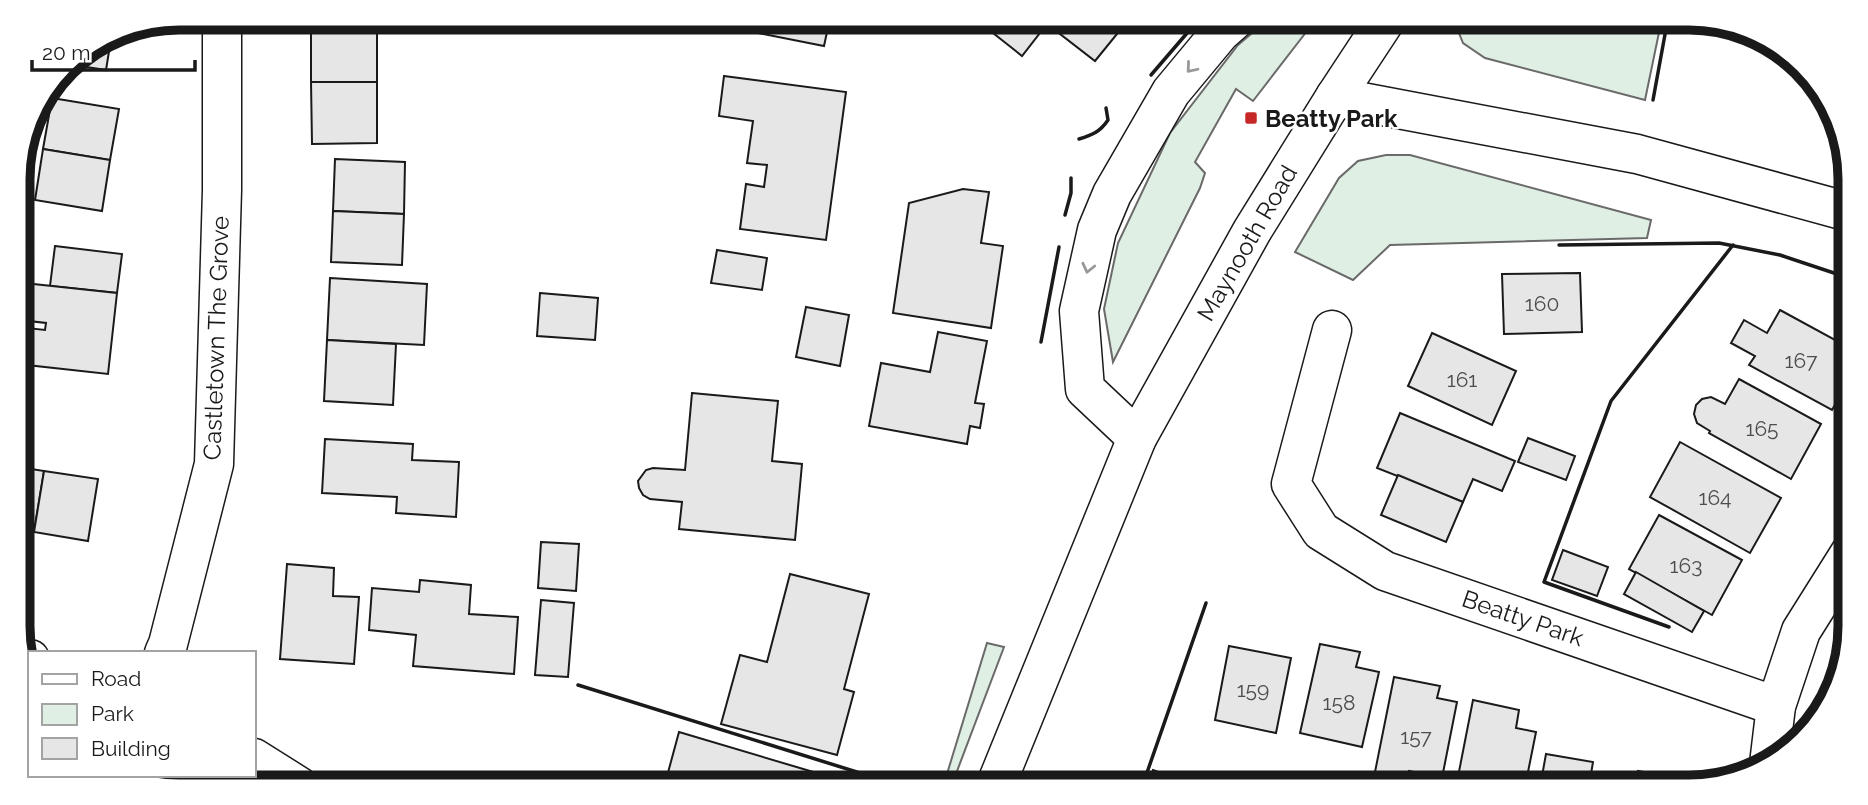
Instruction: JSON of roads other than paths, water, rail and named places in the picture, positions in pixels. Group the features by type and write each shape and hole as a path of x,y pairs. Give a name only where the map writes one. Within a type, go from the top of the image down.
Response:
{"street":[{"name":"Castletown The Grove","path":"165,651 214,464 222,190 222,30"},
{"path":"1137,438 1085,389 1079,311 1095,238 1112,194 1171,92 1223,30"},
{"name":"Maynooth Road","path":"1000,775 1137,438 1252,231 1379,30"},
{"path":"1335,97 1637,154 1838,209"},
{"name":"Beatty Park","path":"1332,330 1291,484 1321,531 1385,571 1776,706"},
{"path":"1771,751 1776,706 1801,631 1838,571"},
{"path":"256,759 283,775"}],"place":[{"name":"Beatty Park","path":"1251,118"}]}
